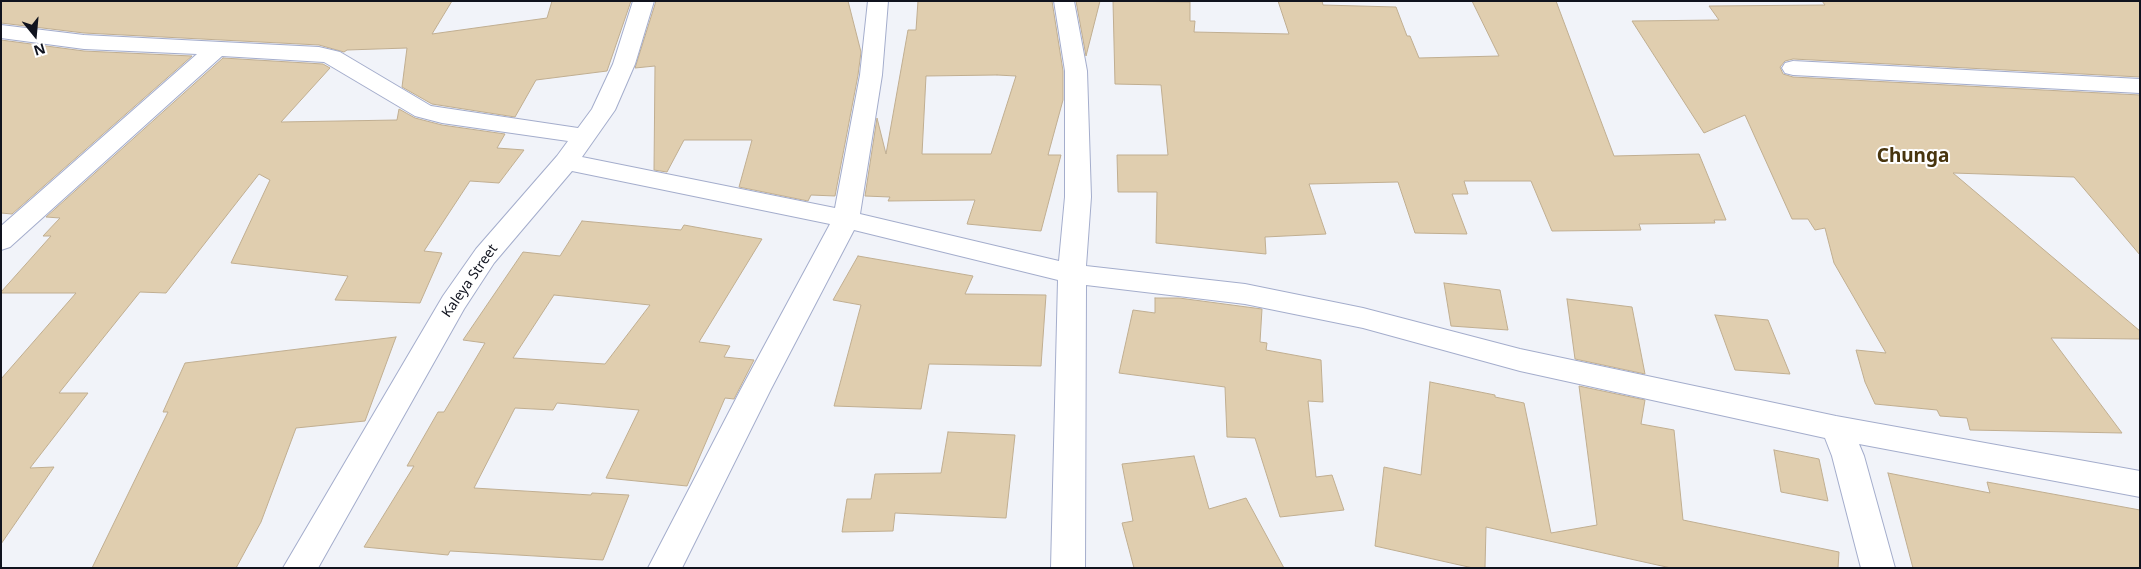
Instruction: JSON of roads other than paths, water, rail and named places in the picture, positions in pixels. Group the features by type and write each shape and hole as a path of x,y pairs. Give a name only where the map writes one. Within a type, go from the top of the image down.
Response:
{"street":[{"name":"Kaleya Street","path":"300,568 453,303 484,256 566,162 604,110 624,64 644,1"},
{"path":"665,568 756,389 846,219 871,76 878,1"},
{"path":"1064,1 1076,71 1078,143 1078,197 1072,274 1068,568"},
{"path":"1,31 84,42 319,54 332,57 423,111 442,116 584,136"},
{"path":"1,241 216,49"},
{"path":"1793,68 2140,86"},
{"path":"566,162 846,219 1072,274 1245,294 1363,318 1520,360 1836,428 2140,484"},
{"path":"1836,428 1848,456 1878,568"}],"district":[{"name":"Chunga","path":"1913,157"}]}
